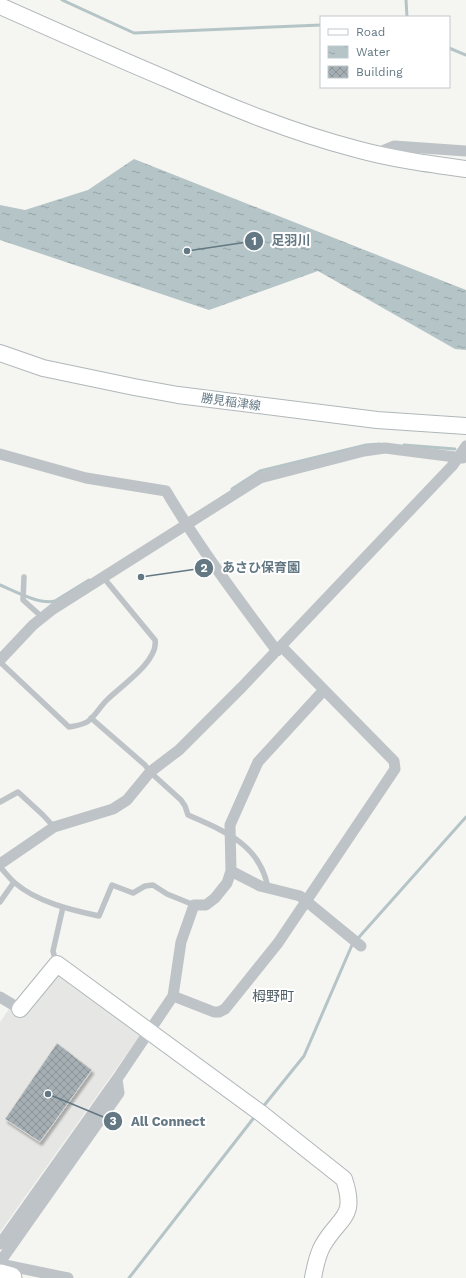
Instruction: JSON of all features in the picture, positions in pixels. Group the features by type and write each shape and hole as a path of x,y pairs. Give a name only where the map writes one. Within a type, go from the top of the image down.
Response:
{"highway":[{"path":"0,1275 11,1278"}],"street":[{"path":"0,0 46,26"},
{"path":"0,6 206,96 275,124 326,141 375,154 430,165 466,169"},
{"path":"375,154 394,146 466,151"},
{"name":"勝見稲津線","path":"0,353 43,368 106,382 178,395 377,420 466,426"},
{"path":"0,865 54,827 113,809 127,800 150,772 179,750 462,458 466,446"},
{"path":"0,661 24,634 52,609 184,522 260,478 364,451 385,448 462,458"},
{"path":"0,454 86,478 166,491 184,522 229,587 279,648 324,690 394,761 395,769 305,900 278,943 225,1009 219,1012 214,1012 173,996"},
{"path":"0,1244 117,1079 173,996 181,942 194,905 206,905 215,898 227,883 231,871 230,825 258,762 324,690"},
{"path":"231,871 260,886 300,896 357,943"},
{"path":"0,997 20,1009 57,964 258,1112 344,1179 348,1192 349,1203 347,1213 322,1246 317,1259 313,1278"},
{"path":"68,1278 0,1263 119,1092 117,1079"}],"lane":[{"path":"24,577 23,600 42,617"},
{"path":"0,661 69,727 86,723 107,699 128,682 145,664 156,645 154,640 102,577"},
{"path":"91,718 145,765 150,772 181,800 188,815 230,834 250,850 266,875 268,888"},
{"path":"0,802 18,792 44,815 54,827"},
{"path":"0,865 14,882 25,890 63,907 99,916 112,885 133,893 145,886 153,885 167,894 194,905"},
{"path":"0,902 14,882"},
{"path":"57,964 53,951 63,907"}],"shaded area":[{"path":"58,970 141,1034 0,1232 0,1022 9,1009 24,1017"}],"water":[{"path":"134,159 466,290 466,350 455,349 318,271 209,310 0,240 0,205 25,210 88,190"}],"building":[{"path":"57,1043 92,1070 40,1142 5,1119"}],"waterway":[{"path":"62,0 134,33 320,25"},
{"path":"406,0 407,16"},
{"path":"450,48 466,55"},
{"path":"232,489 260,471 366,445 380,444"},
{"path":"404,445 455,449"},
{"path":"0,585 27,597 49,602 55,601 89,580"},
{"path":"262,1108 304,1056 352,945 466,817"},
{"path":"129,1278 256,1115"}],"place":[{"name":"足羽川","path":"187,251"},
{"name":"あさひ保育園","path":"141,577"},
{"name":"All Connect","path":"48,1094"}],"district":[{"name":"栂野町","path":"273,996"}]}
